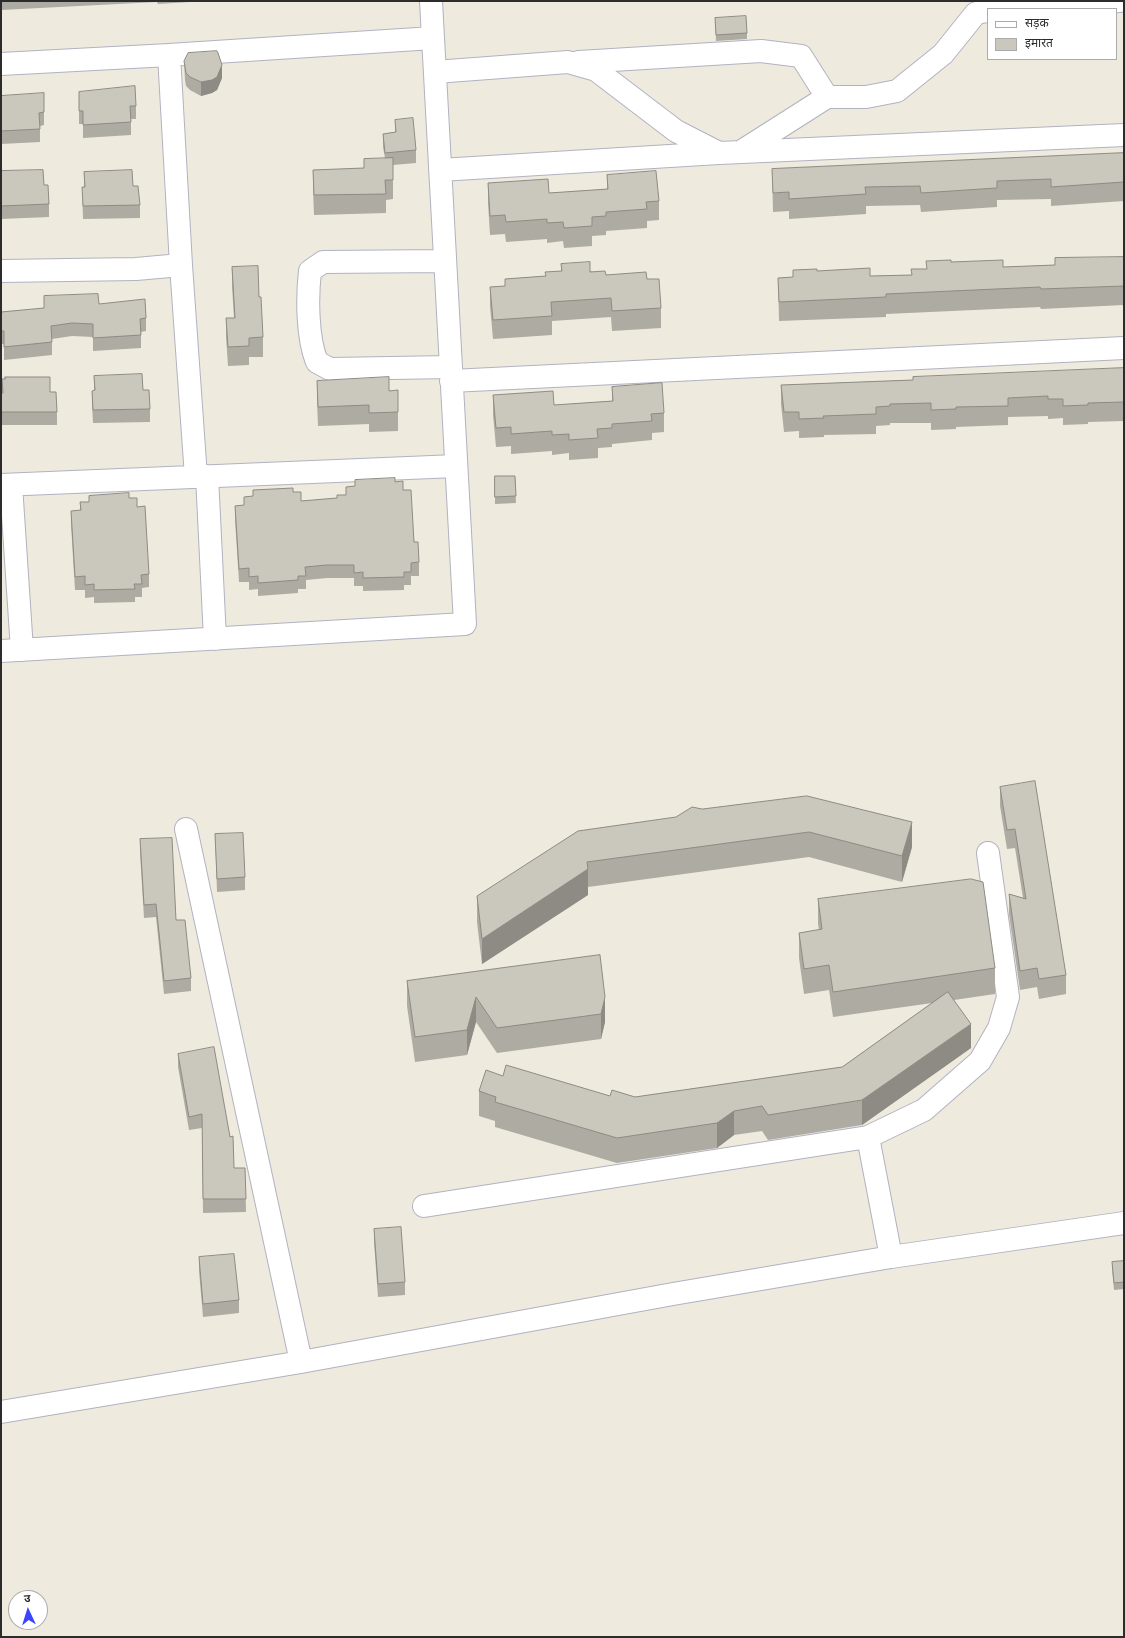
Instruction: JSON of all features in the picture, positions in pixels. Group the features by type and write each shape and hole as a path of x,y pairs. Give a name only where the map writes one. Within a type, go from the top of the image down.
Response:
{"street":[{"path":"431,1 465,624 12,650 6,485 456,466"},
{"path":"1002,8 1120,1"},
{"path":"729,153 827,97 866,98 897,91 943,54 976,13 987,11"},
{"path":"1,64 433,38"},
{"path":"435,72 568,62 760,51 801,56 827,97"},
{"path":"169,55 181,265 202,477 215,639"},
{"path":"568,62 596,70 676,131 729,153"},
{"path":"440,170 729,153 1124,134"},
{"path":"445,261 323,262 310,271 308,290 312,350 317,362 330,369 451,374 1124,348"},
{"path":"1,271 136,269 181,265"},
{"path":"186,829 301,1362"},
{"path":"424,1206 868,1137 924,1110 980,1061 999,1028 1008,997 988,853"},
{"path":"868,1137 891,1257"},
{"path":"1,1412 301,1362 673,1294 891,1257 1124,1223"}],"building":[{"path":"746,16 747,33 716,35 715,18"},
{"path":"217,51 222,65 217,77 212,80 201,82 190,77 186,73 184,61 188,53"},
{"path":"135,86 136,106 130,106 131,122 83,125 83,111 79,111 79,92"},
{"path":"44,93 44,112 39,113 40,129 1,131 1,96"},
{"path":"413,118 416,150 385,153 383,134 396,132 395,120"},
{"path":"1124,153 1124,182 1051,187 1051,179 997,181 997,188 921,193 920,186 865,187 866,194 789,199 789,192 773,193 772,169"},
{"path":"393,158 393,180 385,180 386,194 314,195 313,170 364,168 364,159"},
{"path":"43,170 44,185 48,185 49,204 1,206 1,171"},
{"path":"132,170 133,186 138,186 140,205 83,206 82,187 85,187 84,172"},
{"path":"656,171 659,201 646,202 647,209 606,212 606,216 592,217 592,226 564,228 563,222 547,223 547,219 506,222 505,215 490,216 488,183 548,179 549,193 608,189 607,175"},
{"path":"1124,257 1124,286 1041,289 1040,287 886,294 886,297 779,302 778,278 793,277 793,270 817,269 817,271 870,268 870,276 912,275 911,269 927,269 926,261 951,260 951,262 1003,260 1003,267 1055,265 1055,258"},
{"path":"590,262 590,272 605,271 606,275 646,272 647,279 659,279 661,308 612,311 611,298 551,302 552,316 493,320 490,287 505,286 505,279 546,276 545,272 562,271 561,264"},
{"path":"258,266 263,337 249,338 249,346 228,347 226,318 235,318 232,267"},
{"path":"98,294 99,304 145,299 146,318 140,319 141,335 93,338 93,324 72,323 51,326 52,342 4,347 4,331 1,331 1,312 44,308 44,296"},
{"path":"1124,368 1124,402 1088,403 1088,405 1063,406 1063,399 1048,399 1048,396 1008,398 1008,406 956,407 956,409 931,410 931,403 890,404 890,406 876,407 876,414 823,416 824,418 799,419 799,412 784,412 781,385 913,380 913,377"},
{"path":"142,374 143,390 149,390 150,409 93,410 92,391 95,390 94,376"},
{"path":"5,377 50,377 50,392 56,392 57,412 1,412 1,393 3,393 2,379 5,379"},
{"path":"389,377 389,391 398,390 398,412 369,413 369,405 318,407 317,381"},
{"path":"662,383 664,413 651,414 652,421 612,424 612,428 597,429 598,438 569,440 569,434 552,435 552,431 511,434 511,427 496,428 493,395 553,391 554,405 613,401 612,387"},
{"path":"495,476 515,476 516,496 495,497"},
{"path":"395,478 395,482 403,481 403,490 411,490 414,542 418,542 419,562 411,563 411,572 404,572 404,577 363,578 363,572 354,573 354,565 327,565 305,567 306,576 298,576 298,580 258,583 258,576 249,577 249,568 239,569 235,506 244,505 244,497 253,496 253,490 293,488 293,492 301,492 301,501 337,498 337,495 346,495 346,487 355,486 355,480"},
{"path":"129,493 129,498 137,498 137,507 145,506 149,574 141,575 142,584 134,584 135,589 94,590 94,584 85,585 85,576 75,577 71,511 81,510 80,502 89,502 89,496"},
{"path":"1035,781 1066,975 1039,979 1037,968 1020,971 1009,894 1026,899 1015,829 1007,830 1000,787"},
{"path":"807,796 912,822 902,856 809,832 587,862 588,869 482,939 477,896 578,831 676,817 692,807 702,809"},
{"path":"243,833 245,877 217,879 215,834"},
{"path":"172,838 176,920 185,920 191,978 164,981 156,904 144,905 140,839"},
{"path":"971,879 983,882 995,968 833,992 829,965 804,969 799,933 822,929 818,899"},
{"path":"600,955 605,997 601,1014 497,1028 476,997 467,1030 415,1037 407,981"},
{"path":"948,992 971,1024 862,1100 768,1115 762,1106 734,1111 717,1123 617,1138 495,1102 496,1097 479,1091 486,1070 503,1076 506,1065 610,1096 612,1090 635,1097 842,1067"},
{"path":"214,1047 230,1137 233,1136 234,1168 245,1168 246,1199 203,1199 202,1114 189,1117 178,1054"},
{"path":"401,1227 405,1282 378,1284 374,1229"},
{"path":"234,1254 239,1300 203,1304 199,1257"},
{"path":"1124,1261 1124,1282 1114,1283 1112,1262"}]}
